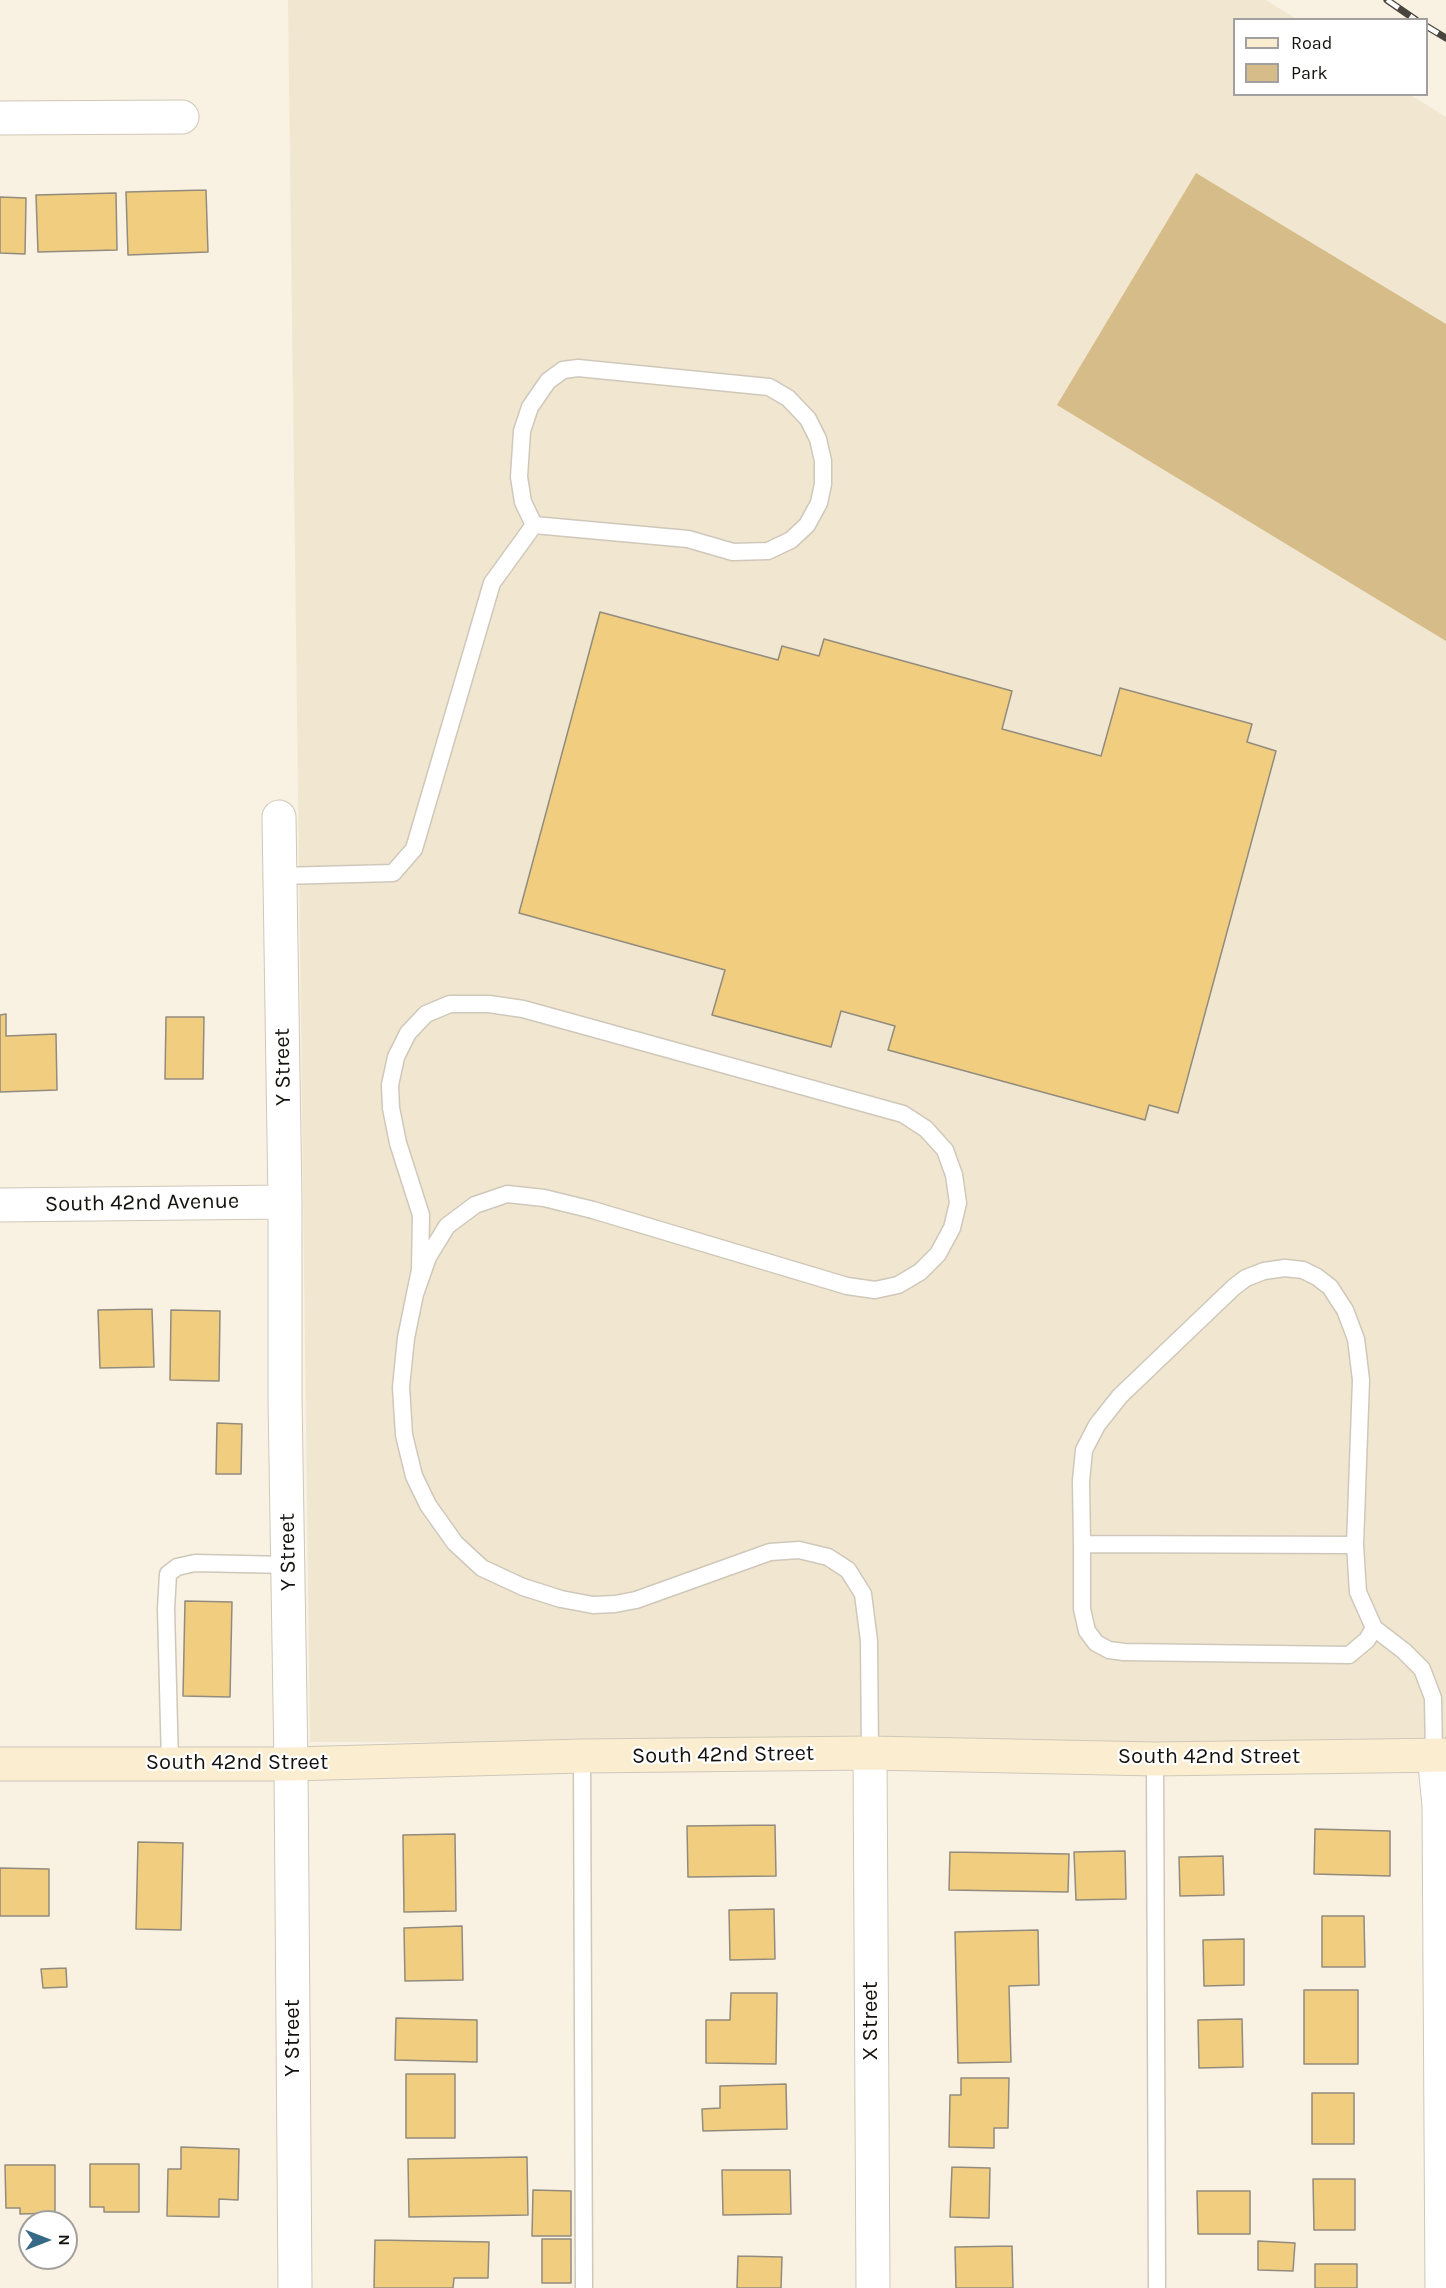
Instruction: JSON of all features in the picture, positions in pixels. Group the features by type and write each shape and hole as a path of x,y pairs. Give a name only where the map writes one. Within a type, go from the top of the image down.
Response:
{"street":[{"path":"0,118 182,117"},
{"name":"Y Street","path":"279,817 285,1202 285,1399 291,1764 295,2288"},
{"name":"South 42nd Avenue","path":"0,1205 285,1202"},
{"name":"South 42nd Street","path":"0,1764 291,1764 582,1756 870,1753 1155,1758 1440,1755"},
{"name":"X Street","path":"870,1753 873,2288"},
{"path":"1440,1755 1442,2288"}],"lane":[{"path":"578,369 770,387 788,398 808,419 818,439 823,461 823,484 819,503 807,525 791,540 768,551 733,552 688,539 534,525 523,502 519,477 522,431 530,407 548,381 563,370 578,369"},
{"path":"280,876 393,873 414,849 492,583 534,525"},
{"path":"416,1294 428,1257 447,1226 475,1205 507,1194 544,1198 593,1210 847,1286 875,1290 898,1285 920,1272 938,1254 952,1228 958,1203 954,1175 945,1150 926,1129 903,1114 524,1009 489,1004 450,1004 426,1014 408,1033 396,1058 390,1085 391,1108 398,1143 421,1215 420,1270 406,1338 401,1387 404,1435 414,1476 428,1505 455,1543 482,1568 524,1587 561,1599 593,1605 636,1600 770,1552 799,1550 828,1557 848,1570 863,1594 869,1641 870,1753"},
{"path":"1374,1628 1367,1640 1349,1655 1124,1652 1109,1650 1096,1643 1087,1631 1082,1609 1081,1481 1084,1450 1097,1425 1120,1396 1234,1287 1246,1278 1264,1271 1285,1268 1303,1270 1317,1277 1330,1287 1345,1310 1356,1339 1361,1380 1355,1545 1358,1592 1374,1628 1422,1669 1433,1698 1440,1755"},
{"path":"1082,1544 1355,1545"},
{"path":"170,1764 166,1609 168,1574 177,1567 195,1563 288,1565"},
{"path":"582,1756 584,2288"},
{"path":"1155,1758 1157,2288"}],"shaded area":[{"path":"288,0 1266,0 1294,18 1233,18 1233,96 1413,96 1446,117 1446,1745 310,1742"}],"green space":[{"path":"1196,173 1446,324 1446,641 1057,405"}],"building":[{"path":"206,190 208,252 128,255 126,192"},
{"path":"116,193 117,250 38,252 36,195"},
{"path":"0,197 26,198 25,254 0,253"},
{"path":"600,612 778,660 782,646 819,656 824,639 1012,691 1002,729 1101,756 1120,688 1252,724 1247,742 1276,751 1178,1113 1149,1105 1145,1120 888,1050 895,1026 841,1011 831,1047 712,1015 725,970 519,913"},
{"path":"6,1014 6,1036 56,1034 57,1090 0,1092 0,1015"},
{"path":"166,1017 204,1017 203,1079 165,1079"},
{"path":"152,1309 154,1367 100,1368 98,1310"},
{"path":"171,1310 220,1311 219,1381 170,1380"},
{"path":"217,1423 242,1424 241,1474 216,1474"},
{"path":"185,1601 232,1602 230,1697 183,1696"},
{"path":"775,1825 776,1876 688,1877 687,1826"},
{"path":"1315,1829 1390,1831 1390,1876 1314,1874"},
{"path":"455,1834 456,1911 404,1912 403,1835"},
{"path":"138,1842 183,1843 181,1930 136,1929"},
{"path":"1125,1851 1126,1899 1076,1900 1074,1852"},
{"path":"950,1852 1069,1854 1068,1892 949,1890"},
{"path":"1223,1856 1224,1895 1180,1896 1179,1857"},
{"path":"0,1868 49,1869 49,1916 0,1916"},
{"path":"774,1909 775,1959 730,1960 729,1910"},
{"path":"1322,1916 1364,1916 1365,1967 1322,1967"},
{"path":"462,1926 463,1980 405,1981 404,1928"},
{"path":"1038,1930 1039,1985 1009,1986 1011,2062 958,2063 955,1932"},
{"path":"1244,1939 1244,1985 1204,1986 1203,1940"},
{"path":"66,1968 67,1987 43,1988 41,1969"},
{"path":"1304,1990 1358,1990 1358,2064 1304,2064"},
{"path":"731,1993 777,1993 776,2064 706,2063 706,2020 730,2020"},
{"path":"396,2018 477,2020 477,2062 395,2060"},
{"path":"1242,2019 1243,2067 1199,2068 1198,2020"},
{"path":"406,2074 455,2074 455,2138 406,2138"},
{"path":"961,2078 1009,2078 1008,2128 994,2128 994,2148 949,2147 950,2095 961,2095"},
{"path":"786,2084 787,2129 703,2131 702,2109 720,2108 720,2086"},
{"path":"1312,2093 1354,2093 1354,2144 1312,2144"},
{"path":"181,2147 239,2149 238,2200 219,2199 219,2217 167,2216 168,2169 181,2169"},
{"path":"527,2157 528,2215 409,2217 408,2159"},
{"path":"90,2164 139,2164 139,2212 104,2212 104,2207 90,2207"},
{"path":"5,2165 55,2165 55,2210 6,2208"},
{"path":"952,2167 990,2168 989,2218 950,2217"},
{"path":"722,2170 790,2170 791,2214 723,2215"},
{"path":"1313,2179 1355,2179 1355,2230 1314,2230"},
{"path":"533,2190 571,2191 571,2236 532,2236"},
{"path":"1197,2191 1250,2191 1250,2234 1198,2234"},
{"path":"542,2239 571,2239 571,2283 542,2283"},
{"path":"375,2240 489,2242 488,2278 454,2278 453,2288 374,2288"},
{"path":"1258,2241 1295,2243 1293,2271 1258,2270"},
{"path":"1012,2246 1013,2288 956,2288 955,2247"},
{"path":"738,2256 782,2257 781,2288 737,2288"},
{"path":"1315,2264 1357,2264 1357,2288 1315,2288"}],"railway":[{"path":"1387,0 1413,18"},
{"path":"1428,27 1446,38"}]}
